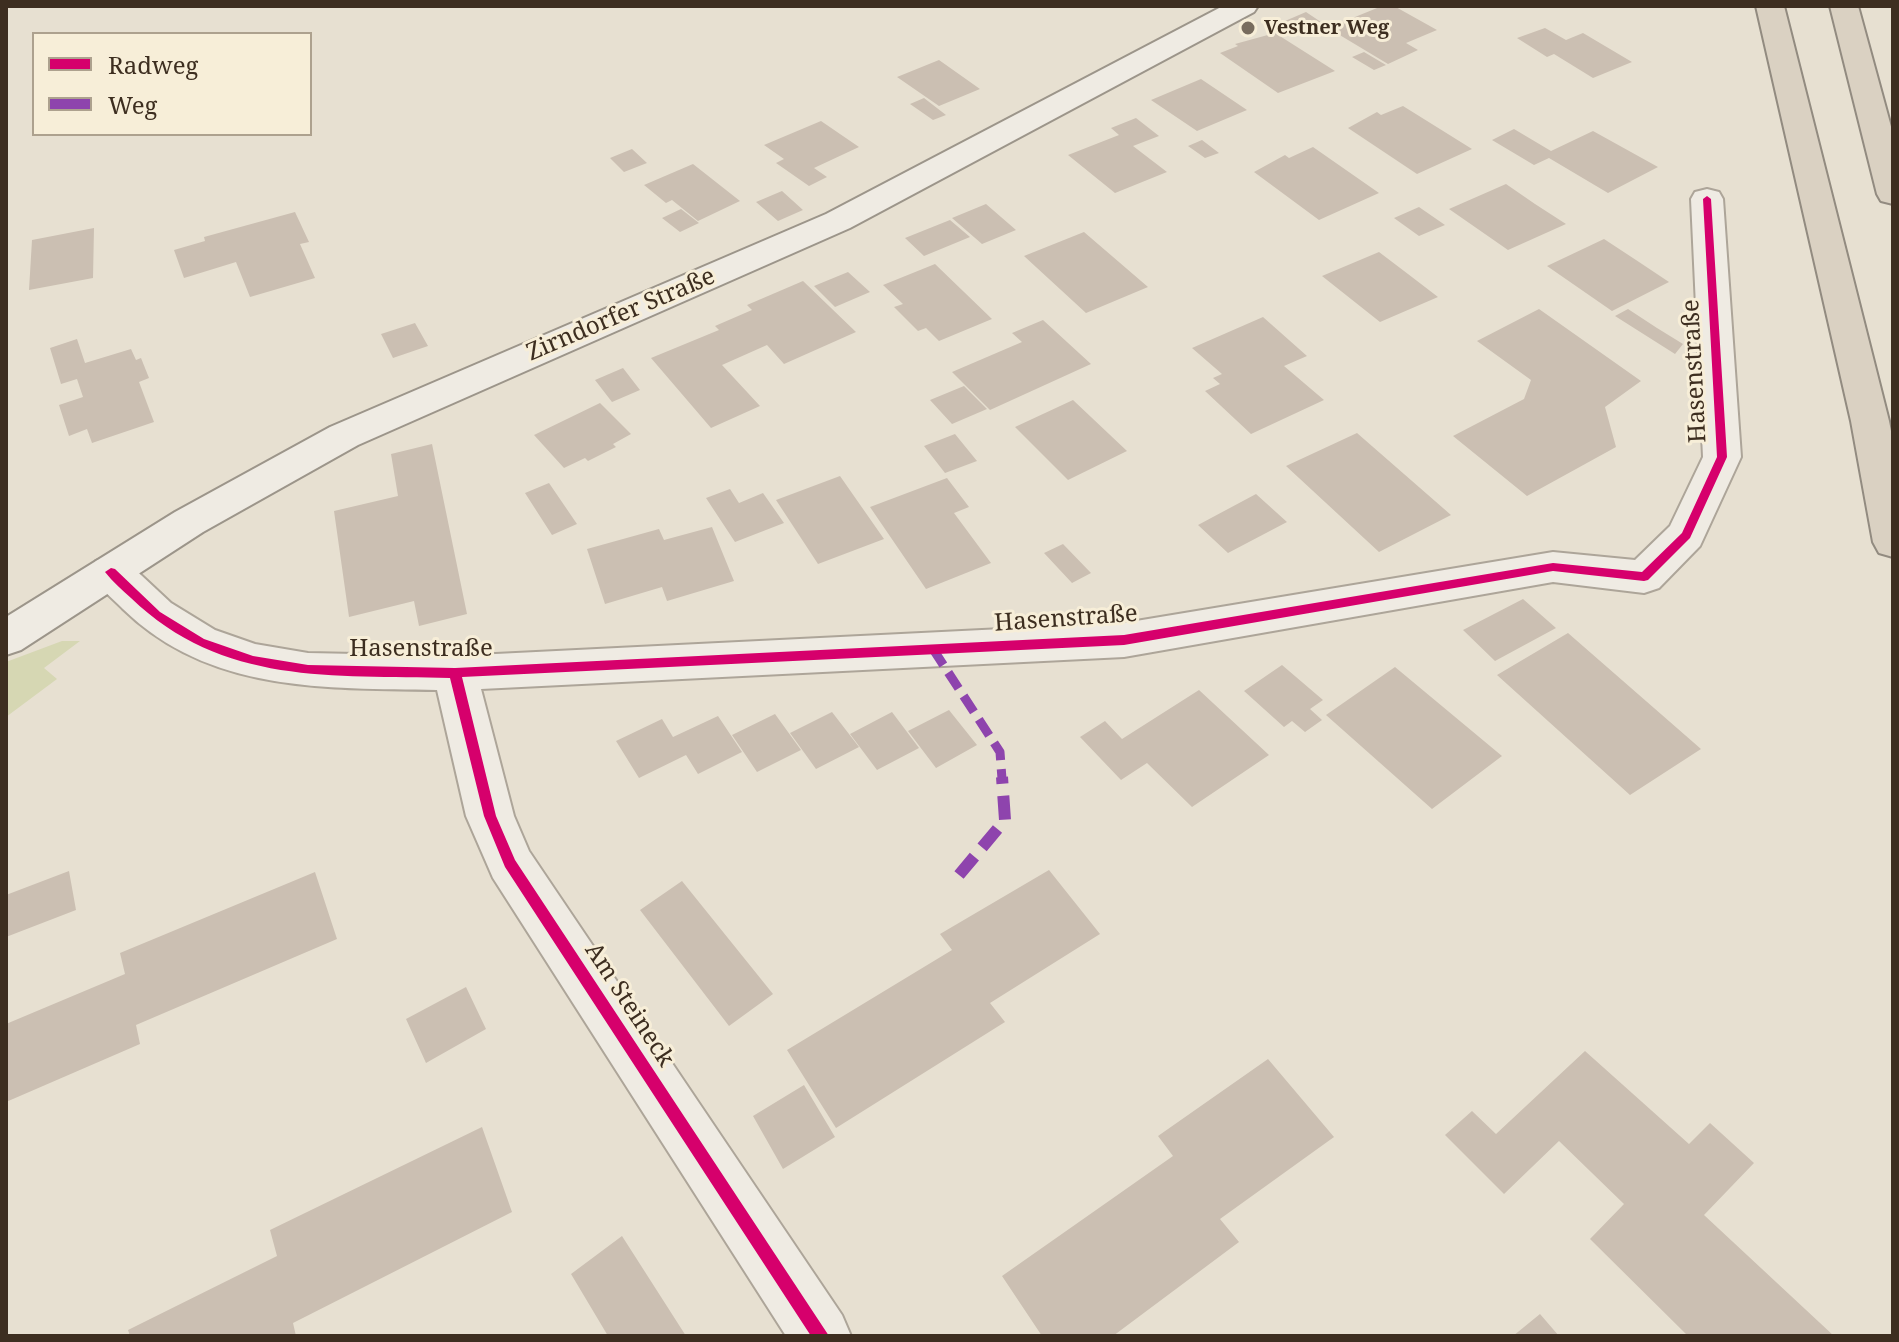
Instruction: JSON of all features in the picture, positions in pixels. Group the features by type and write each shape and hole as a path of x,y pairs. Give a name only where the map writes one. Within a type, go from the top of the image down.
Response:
{"highway":[{"path":"1770,6 1870,421 1893,542"},
{"path":"1844,6 1893,194"}],"street":[{"name":"Zirndorfer Straße","path":"6,638 189,522 344,436 838,221 1244,6"},
{"name":"Hasenstraße","path":"111,572 156,615 200,642 252,661 308,670 455,673 1124,640 1553,567 1644,577 1686,535 1722,457 1707,199"},
{"name":"Am Steineck","path":"455,673 490,816 510,863 821,1336"}],"green space":[{"path":"62,641 80,641 44,668 57,679 6,717 6,662"}],"building":[{"path":"1382,6 1394,6 1437,30 1406,43 1418,50 1388,64 1328,28"},
{"path":"1306,12 1321,22 1300,30 1285,21"},
{"path":"1545,28 1566,40 1583,33 1632,62 1593,78 1554,54 1547,57 1517,38"},
{"path":"1275,33 1335,71 1278,93 1220,53 1238,46 1235,44"},
{"path":"1364,52 1386,65 1374,70 1352,57"},
{"path":"939,60 980,89 939,106 897,77"},
{"path":"1201,79 1247,110 1197,131 1151,100"},
{"path":"924,98 946,115 933,120 910,104"},
{"path":"1403,106 1472,149 1417,174 1348,128 1377,112 1381,115"},
{"path":"1136,118 1159,136 1133,146 1167,172 1115,193 1068,155 1119,135 1111,128"},
{"path":"821,121 859,147 814,168 827,177 809,186 776,163 784,159 764,145"},
{"path":"1514,129 1551,151 1593,131 1658,167 1608,193 1549,158 1534,165 1492,140"},
{"path":"1202,140 1219,153 1205,158 1188,146"},
{"path":"1313,147 1379,193 1319,220 1254,172 1285,155 1289,158"},
{"path":"632,149 647,163 624,172 610,158"},
{"path":"693,164 740,201 698,221 672,200 666,203 644,185"},
{"path":"1506,184 1566,224 1508,250 1449,209"},
{"path":"782,191 803,210 778,221 756,202"},
{"path":"986,204 1016,230 982,244 952,218"},
{"path":"1419,207 1445,225 1419,236 1394,218"},
{"path":"681,209 699,223 680,232 662,218"},
{"path":"295,212 309,242 300,244 315,278 250,297 236,262 184,278 174,250 205,241 204,237"},
{"path":"950,220 970,237 924,256 905,238"},
{"path":"94,228 93,278 29,290 32,240"},
{"path":"1084,232 1148,287 1086,313 1024,256"},
{"path":"1604,239 1669,282 1612,311 1547,266"},
{"path":"1379,252 1438,297 1380,322 1322,276"},
{"path":"935,264 992,319 939,341 926,328 918,331 894,307 903,304 883,285"},
{"path":"848,272 870,292 835,307 814,286"},
{"path":"803,281 856,332 784,364 767,345 722,365 760,406 711,428 651,358 719,330 715,326 752,310 747,305"},
{"path":"1539,309 1641,381 1605,407 1616,447 1527,496 1453,436 1524,399 1531,380 1477,341"},
{"path":"1628,309 1683,344 1675,354 1615,316"},
{"path":"1263,317 1307,356 1284,366 1324,400 1251,434 1205,391 1220,384 1213,378 1222,374 1192,348"},
{"path":"1043,320 1091,364 990,410 952,372 1022,342 1012,333"},
{"path":"415,323 428,346 393,358 381,334"},
{"path":"77,339 85,363 131,349 136,360 141,358 149,378 139,382 154,422 92,443 87,429 69,436 59,405 83,397 77,379 61,384 50,348"},
{"path":"623,368 640,390 612,402 595,380"},
{"path":"964,386 987,409 952,424 930,400"},
{"path":"1073,400 1127,451 1068,480 1015,427"},
{"path":"600,403 631,434 613,444 616,447 588,461 585,458 564,468 534,435"},
{"path":"1357,433 1451,515 1379,552 1286,466"},
{"path":"955,434 977,461 945,473 924,446"},
{"path":"432,444 467,614 419,626 414,601 349,617 334,511 398,496 391,454"},
{"path":"840,476 884,539 818,564 776,500"},
{"path":"947,478 969,507 954,513 991,563 926,589 870,507"},
{"path":"549,483 577,524 552,535 525,493"},
{"path":"730,489 739,503 763,493 784,523 735,542 706,498"},
{"path":"1256,494 1287,522 1228,553 1198,525"},
{"path":"712,527 734,581 667,601 662,587 605,604 587,549 659,529 664,540"},
{"path":"1063,544 1091,573 1072,583 1044,553"},
{"path":"1523,599 1556,628 1495,661 1463,630"},
{"path":"1568,633 1701,749 1630,795 1497,675"},
{"path":"1282,665 1323,700 1310,709 1322,720 1305,732 1292,721 1284,727 1244,691"},
{"path":"1395,667 1502,756 1432,809 1326,715"},
{"path":"1199,690 1269,755 1192,807 1147,763 1121,780 1080,737 1105,721 1122,739"},
{"path":"949,710 977,745 936,768 908,731"},
{"path":"832,712 859,747 816,769 790,733"},
{"path":"892,712 919,748 877,770 850,734"},
{"path":"775,714 801,750 757,772 732,735"},
{"path":"718,716 742,752 698,774 686,755 639,778 616,741 662,719 673,737"},
{"path":"1049,870 1100,934 990,1003 1005,1022 836,1128 787,1050 952,950 940,934"},
{"path":"69,871 76,910 6,937 6,895"},
{"path":"315,872 337,939 136,1025 140,1044 6,1102 6,1024 125,974 120,953"},
{"path":"682,881 773,994 729,1026 640,910"},
{"path":"466,987 486,1029 426,1063 406,1019"},
{"path":"1585,1051 1689,1144 1710,1123 1754,1163 1704,1215 1834,1336 1688,1336 1590,1239 1624,1204 1559,1141 1504,1194 1445,1135 1472,1111 1496,1134"},
{"path":"1268,1059 1334,1137 1220,1219 1239,1242 1113,1336 1042,1336 1002,1276 1173,1156 1158,1136"},
{"path":"804,1085 835,1137 783,1169 753,1116"},
{"path":"482,1127 512,1212 293,1323 296,1336 130,1336 128,1330 277,1256 270,1230"},
{"path":"622,1236 686,1336 608,1336 571,1274"},
{"path":"1540,1314 1559,1336 1513,1336"}],"marked path":[{"path":"933,649 1000,752 1005,820 959,875"}],"cycle path":[{"path":"111,572 156,615 200,642 252,661 308,670 455,673 1124,640 1553,567 1644,577 1686,535 1722,457 1707,199"},
{"path":"455,673 490,816 510,863 821,1336"}],"place":[{"name":"Vestner Weg","path":"1248,28"}]}
